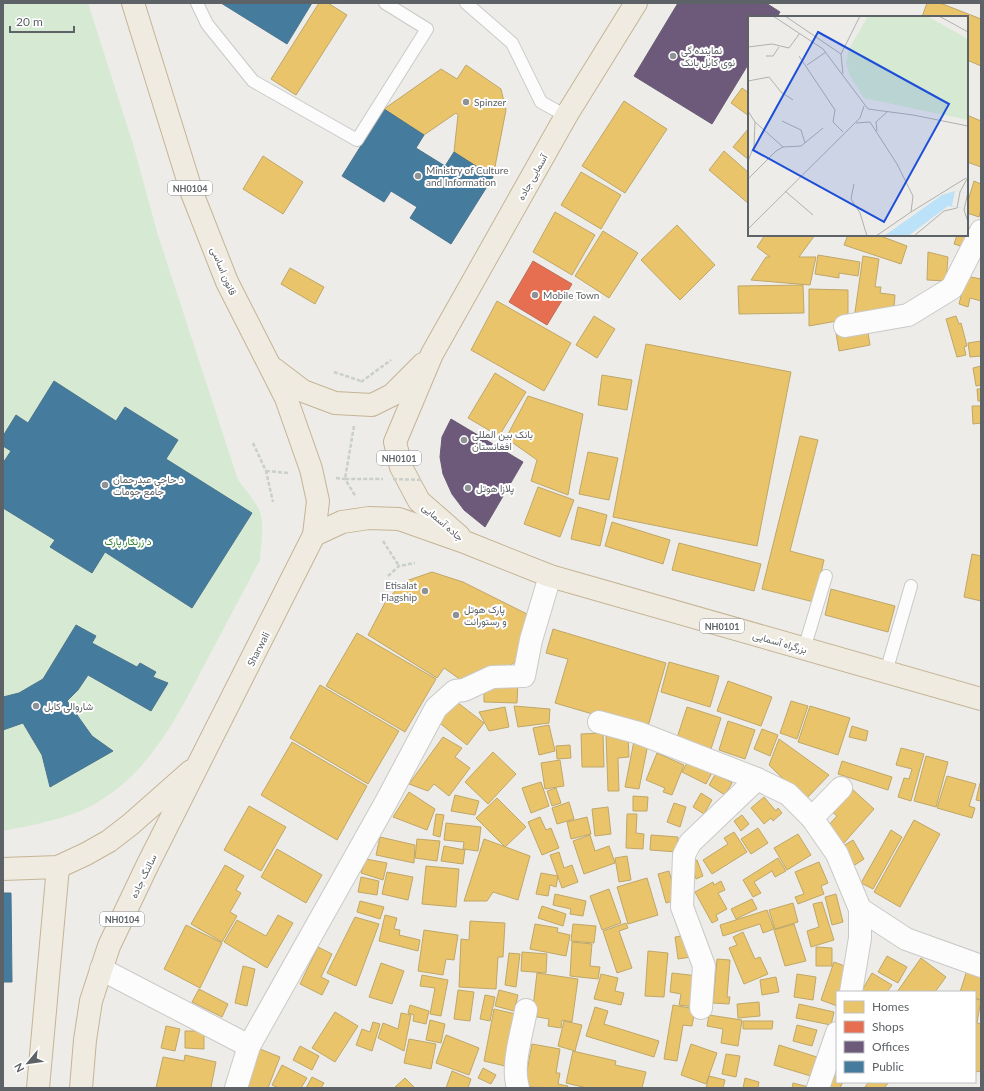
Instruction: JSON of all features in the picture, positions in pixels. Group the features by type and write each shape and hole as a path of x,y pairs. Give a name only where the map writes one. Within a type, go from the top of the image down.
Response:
{"highway":[{"name":"قانون اساسی","path":"133,3 192,193 227,282 286,398 311,469 318,501 314,535"},
{"name":"آسمایی جاده","path":"432,354 566,116 636,3"},
{"name":"NH0104","path":"269,364 303,392 335,403 372,404 392,394 432,354"},
{"name":"جاده آسمایی","path":"432,354 395,442 401,467 419,501 467,543"},
{"name":"جاده آسمایی","path":"314,535 342,522 369,518 399,519 467,543"},
{"name":"Sharwali","path":"201,762 314,535"},
{"name":"بزرگراه آسمایی","path":"467,543 550,576 981,699"},
{"name":"NH0104","path":"3,869 58,867 110,841 201,762"},
{"name":"سالنگ جاده","path":"81,1088 85,1040 91,1001 109,946 145,871 201,762"},
{"path":"38,1088 58,867"}],"street":[{"path":"845,326 908,314 952,288 981,231"},
{"path":"236,1088 250,1046 385,804 436,708 455,691 464,690 492,677 524,676 531,640 550,576"},
{"path":"599,722 639,733 757,780 788,794 812,818 837,854 860,909 860,938 851,991"},
{"path":"701,1008 704,966 682,907 684,855 690,843 757,780"},
{"path":"812,818 841,788"},
{"path":"860,909 906,939 981,966"},
{"path":"101,969 250,1046"},
{"path":"518,1088 516,1081 517,1063 526,1010"},
{"path":"818,1088 836,1036"}],"lane":[{"path":"197,3 207,24 253,81 357,140 427,29 385,3"},
{"path":"466,3 512,43 541,102 566,116"},
{"path":"804,649 826,576"},
{"path":"886,672 911,586"}],"path":[{"path":"391,360 361,381 344,479 422,480"},
{"path":"334,372 361,381"},
{"path":"253,443 266,471 273,502"},
{"path":"388,576 399,566 415,563"}],"green space":[{"name":"د زرنګار پارک","path":"3,3 88,3 133,144 157,232 238,480 259,510 262,520 262,532 260,560 185,701 150,756 135,773 119,787 90,806 78,812 54,820 3,831"}],"building: Homes":[{"path":"319,3 328,3 347,15 296,95 271,79"},
{"path":"927,3 940,3 981,19 981,66 968,60 968,16 922,16"},
{"path":"466,65 501,89 506,110 493,177 454,152 458,115 456,113 424,135 384,109 441,69 457,79"},
{"path":"742,88 748,92 748,115 731,103"},
{"path":"624,101 667,129 625,193 582,166"},
{"path":"968,115 981,121 981,167 968,162"},
{"path":"748,129 748,159 733,147"},
{"path":"724,151 748,172 748,203 709,170"},
{"path":"263,156 303,182 283,214 243,189"},
{"path":"581,172 621,195 601,229 561,205"},
{"path":"974,181 981,184 981,209 979,217 968,213 968,201"},
{"path":"555,212 595,235 572,275 533,252"},
{"path":"677,225 715,265 680,300 641,260"},
{"path":"968,227 973,229 967,248 954,244 957,236 968,236"},
{"path":"603,231 638,253 609,298 575,276"},
{"path":"764,236 814,236 799,257 816,257 810,285 751,280 766,257 770,257 757,247"},
{"path":"848,236 881,236 907,246 901,264 844,245"},
{"path":"928,252 948,257 946,281 927,280"},
{"path":"818,255 860,262 858,276 839,273 839,278 815,274"},
{"path":"863,256 879,259 875,287 881,287 880,293 895,295 894,308 854,319"},
{"path":"290,268 324,287 315,304 281,284"},
{"path":"966,276 981,279 981,301 970,298 968,307 959,304"},
{"path":"803,285 804,313 739,314 738,286"},
{"path":"809,289 848,290 848,319 809,326"},
{"path":"497,301 571,343 544,391 471,350"},
{"path":"594,316 615,329 597,358 576,345"},
{"path":"956,316 959,324 961,323 967,346 964,347 966,355 957,357 946,319"},
{"path":"867,327 870,345 839,351 836,333"},
{"path":"981,341 981,356 970,357 968,343"},
{"path":"646,344 791,372 757,546 613,517"},
{"path":"981,366 981,385 976,386 973,368"},
{"path":"495,373 526,392 499,436 468,418"},
{"path":"602,375 632,380 627,410 598,405"},
{"path":"977,389 981,389 981,401 978,401"},
{"path":"528,396 583,414 568,495 531,481 537,460 506,438"},
{"path":"972,406 981,406 981,423 973,424"},
{"path":"800,436 818,440 790,551 824,560 814,602 762,589"},
{"path":"588,452 618,458 609,500 579,494"},
{"path":"538,487 574,500 560,537 524,524"},
{"path":"578,507 607,515 600,546 571,539"},
{"path":"612,522 670,540 663,564 605,546"},
{"path":"679,543 761,564 754,591 672,570"},
{"path":"972,554 981,556 981,601 964,597"},
{"path":"432,572 463,582 527,614 515,662 502,671 461,680 444,668 437,678 368,635 387,599 406,581"},
{"path":"831,589 895,606 888,632 825,615"},
{"path":"553,629 666,663 647,730 555,703 568,659 546,653"},
{"path":"357,633 436,679 405,732 326,686"},
{"path":"669,662 719,676 710,707 661,692"},
{"path":"728,681 772,697 761,726 717,711"},
{"path":"484,682 518,682 517,703 484,702"},
{"path":"320,685 399,731 368,784 290,738"},
{"path":"453,699 484,723 467,745 436,720"},
{"path":"791,701 808,706 797,739 780,733"},
{"path":"514,706 550,709 549,723 518,727"},
{"path":"810,706 850,718 838,755 798,742"},
{"path":"505,707 509,727 489,731 479,712"},
{"path":"687,707 721,718 710,752 676,741"},
{"path":"728,721 755,730 745,759 719,750"},
{"path":"549,725 555,751 539,755 533,728"},
{"path":"852,726 868,731 866,741 849,737"},
{"path":"762,729 778,735 770,756 754,749"},
{"path":"603,733 604,767 582,767 581,734"},
{"path":"628,734 629,757 618,758 619,791 608,791 606,735"},
{"path":"443,737 462,748 455,757 470,768 449,796 434,784 428,791 409,784"},
{"path":"779,739 829,775 805,800 769,765"},
{"path":"634,741 648,744 639,789 625,787"},
{"path":"292,742 367,786 337,840 261,795"},
{"path":"570,745 571,758 557,759 556,746"},
{"path":"901,748 924,754 911,801 898,797 904,778 909,779 912,769 896,765"},
{"path":"493,752 516,774 488,804 465,782"},
{"path":"657,753 684,765 672,795 663,792 665,788 646,780"},
{"path":"691,756 714,769 706,784 682,772"},
{"path":"926,756 948,762 936,807 914,801"},
{"path":"560,760 564,786 545,789 541,763"},
{"path":"842,761 892,777 888,790 838,774"},
{"path":"716,773 732,783 725,795 709,785"},
{"path":"947,776 976,784 969,806 975,808 972,818 937,808"},
{"path":"541,782 549,806 531,813 522,788"},
{"path":"980,783 981,784 981,801 976,800"},
{"path":"556,788 561,803 552,806 547,791"},
{"path":"851,788 874,809 844,843 827,827 837,816 830,810"},
{"path":"409,792 435,809 427,830 393,817"},
{"path":"701,793 712,800 704,814 693,807"},
{"path":"455,795 479,801 475,815 451,811"},
{"path":"633,796 648,797 647,811 633,811"},
{"path":"764,797 776,811 778,808 782,813 773,821 771,818 764,824 751,808"},
{"path":"497,798 526,827 505,847 476,818"},
{"path":"569,802 574,819 557,824 552,808"},
{"path":"674,803 686,807 680,827 667,822"},
{"path":"249,806 286,827 261,871 224,850"},
{"path":"608,807 611,834 595,836 592,809"},
{"path":"436,814 444,815 440,837 433,835"},
{"path":"627,814 637,814 636,833 644,834 643,849 626,848"},
{"path":"742,815 749,824 741,831 734,821"},
{"path":"540,817 546,830 551,828 559,848 542,855 528,822"},
{"path":"587,817 591,834 571,839 567,822"},
{"path":"914,820 940,834 900,907 874,892"},
{"path":"446,823 481,827 478,851 463,849 464,842 444,840"},
{"path":"758,828 768,843 751,854 741,839"},
{"path":"891,830 902,837 873,889 861,883"},
{"path":"734,832 747,852 712,874 703,860 728,844 724,838"},
{"path":"798,834 811,855 787,870 774,848"},
{"path":"590,835 595,851 609,846 615,863 584,874 573,841"},
{"path":"651,835 678,837 677,852 650,850"},
{"path":"380,837 415,845 414,863 376,855"},
{"path":"417,839 440,841 437,861 415,858"},
{"path":"484,839 530,856 518,900 493,892 487,901 464,901"},
{"path":"853,840 864,859 850,868 838,849"},
{"path":"444,846 465,850 463,864 441,861"},
{"path":"277,849 322,875 306,903 261,877"},
{"path":"559,852 564,868 572,865 578,882 562,888 550,855"},
{"path":"627,856 631,880 619,882 615,858"},
{"path":"778,858 786,871 775,877 772,871 754,882 761,893 753,897 743,880"},
{"path":"366,859 387,863 383,880 361,873"},
{"path":"697,860 703,876 696,879 691,862"},
{"path":"819,862 828,883 821,886 824,894 798,904 795,897 804,894 795,872"},
{"path":"225,865 244,876 236,890 241,893 230,912 237,916 222,942 191,924"},
{"path":"426,866 459,869 456,907 422,904"},
{"path":"669,871 677,900 666,903 658,874"},
{"path":"387,872 413,877 408,900 382,894"},
{"path":"541,873 558,876 556,887 550,885 548,896 536,894"},
{"path":"361,877 379,881 377,895 358,892"},
{"path":"647,878 658,915 628,924 617,887"},
{"path":"721,881 725,890 718,893 727,909 716,915 718,920 712,923 695,892 713,882 714,885"},
{"path":"609,889 621,923 602,930 590,896"},
{"path":"555,894 586,901 583,916 570,914 571,909 553,905"},
{"path":"836,894 843,922 832,925 825,897"},
{"path":"752,899 757,909 736,919 731,909"},
{"path":"360,901 384,907 380,919 357,912"},
{"path":"822,902 834,940 811,947 807,931 819,927 813,904"},
{"path":"793,903 798,922 775,929 769,910"},
{"path":"542,906 566,914 563,926 538,918"},
{"path":"767,910 774,929 763,933 760,924 723,936 720,925"},
{"path":"278,915 293,923 267,968 224,942 237,920 266,936"},
{"path":"385,915 397,918 394,929 400,930 399,935 420,940 418,951 379,941"},
{"path":"355,917 379,924 356,986 327,973"},
{"path":"470,921 505,923 503,957 498,957 496,989 459,987 461,939 469,940"},
{"path":"626,923 628,928 619,931 632,968 617,973 603,931"},
{"path":"535,924 558,928 557,932 570,935 566,956 530,949"},
{"path":"573,924 596,926 594,943 571,941"},
{"path":"794,924 806,961 785,966 774,930"},
{"path":"186,925 222,943 200,988 164,969"},
{"path":"424,930 458,935 454,960 446,959 443,975 418,971"},
{"path":"743,932 755,959 760,957 768,974 744,984 729,948 737,945 733,937"},
{"path":"688,935 691,957 678,959 675,937"},
{"path":"572,942 592,944 590,966 600,967 598,979 570,976"},
{"path":"318,947 332,954 321,977 329,981 322,995 300,984"},
{"path":"816,947 832,948 832,966 816,966"},
{"path":"648,951 668,953 664,997 645,996"},
{"path":"522,952 547,954 546,973 521,971"},
{"path":"509,953 520,954 516,987 505,985"},
{"path":"887,956 907,967 898,983 878,972"},
{"path":"921,958 946,977 936,991 898,991"},
{"path":"717,959 730,960 727,997 730,997 729,1004 713,1003"},
{"path":"834,962 853,969 845,991 836,991 836,1006 821,1000"},
{"path":"381,963 404,971 392,1004 369,997"},
{"path":"243,966 255,969 247,1006 235,1003"},
{"path":"968,967 981,971 981,1000 976,998 976,991 960,991"},
{"path":"537,973 578,979 572,1022 562,1020 561,1028 548,1026 549,1019 532,1016"},
{"path":"672,973 699,976 695,1007 679,1005 681,994 670,992"},
{"path":"872,973 892,985 888,991 862,991"},
{"path":"601,974 618,978 615,991 624,993 621,1005 594,999"},
{"path":"797,974 816,977 813,1000 794,997"},
{"path":"422,975 448,980 441,1016 430,1014 435,988 420,986"},
{"path":"776,977 779,992 762,995 760,980"},
{"path":"199,989 228,1004 222,1017 192,1002"},
{"path":"458,990 474,992 470,1021 454,1019"},
{"path":"499,990 518,995 514,1011 495,1006"},
{"path":"485,995 495,997 490,1021 480,1019"},
{"path":"976,999 981,1000 977,1023 981,1024 981,1071 976,1072"},
{"path":"759,1002 760,1016 738,1018 737,1004"},
{"path":"799,1004 834,1012 831,1025 796,1018"},
{"path":"410,1005 429,1011 426,1024 413,1021 414,1015 408,1013"},
{"path":"673,1005 695,1009 692,1026 683,1025 677,1061 664,1059"},
{"path":"595,1007 608,1011 604,1024 659,1041 654,1057 586,1036"},
{"path":"494,1009 516,1014 505,1066 484,1061"},
{"path":"335,1012 358,1026 335,1062 312,1048"},
{"path":"401,1013 411,1015 404,1051 378,1038 383,1023 398,1029"},
{"path":"709,1015 742,1020 738,1046 721,1043 723,1029 707,1026"},
{"path":"430,1020 445,1024 441,1043 426,1040"},
{"path":"564,1021 582,1025 575,1051 558,1046"},
{"path":"743,1021 773,1021 772,1029 743,1029"},
{"path":"373,1022 380,1024 372,1051 356,1045 362,1029 370,1032"},
{"path":"797,1025 817,1030 812,1046 793,1041"},
{"path":"166,1026 180,1029 175,1051 161,1048"},
{"path":"185,1031 204,1031 204,1049 185,1048"},
{"path":"446,1035 479,1048 469,1075 436,1063"},
{"path":"409,1039 436,1044 431,1069 404,1063"},
{"path":"532,1044 560,1049 556,1073 560,1073 558,1084 568,1086 567,1088 524,1087"},
{"path":"691,1044 717,1053 706,1084 681,1075"},
{"path":"779,1045 820,1058 814,1077 774,1065"},
{"path":"300,1046 319,1056 312,1070 293,1060"},
{"path":"260,1049 280,1057 268,1088 245,1088"},
{"path":"573,1051 616,1061 615,1065 646,1072 642,1088 587,1088 566,1083"},
{"path":"726,1054 740,1056 736,1077 722,1074"},
{"path":"185,1055 216,1062 211,1087 215,1088 156,1088 163,1057 184,1061"},
{"path":"282,1065 307,1078 301,1088 279,1088 272,1085"},
{"path":"483,1068 496,1075 491,1084 478,1078"},
{"path":"452,1071 471,1079 468,1088 446,1088"},
{"path":"832,1074 836,1076 836,1083 842,1083 840,1088 826,1088"},
{"path":"709,1076 725,1080 723,1088 706,1088"},
{"path":"312,1077 324,1083 321,1088 306,1088"},
{"path":"405,1078 415,1088 394,1088"},
{"path":"745,1078 759,1082 758,1088 743,1088"},
{"path":"793,1083 813,1088 792,1088"},
{"path":"868,1083 888,1083 884,1088 864,1088"}],"building: Shops":[{"path":"533,261 572,284 547,325 509,302"}],"building: Offices":[{"path":"678,3 766,3 780,12 778,16 748,16 748,65 712,124 634,76"},
{"path":"451,419 523,462 485,527 464,510 452,494 443,474 440,457 442,437"}],"building: Public":[{"path":"221,3 312,3 287,44"},
{"name":"Ministry of Culture and Information","path":"384,109 424,135 416,148 445,166 454,152 493,177 451,244 410,218 417,207 391,191 384,202 342,176"},
{"name":"د حاجي عبدرحمان جامع جومات","path":"54,381 116,421 125,407 178,440 166,459 252,513 192,608 105,552 92,573 50,547 55,540 3,508 3,463 11,451 3,446 3,436 16,415 28,423"},
{"name":"شاروالی کابل","path":"76,625 96,636 92,643 137,667 140,663 156,672 153,677 168,683 151,711 88,675 78,690 67,701 92,736 113,751 50,787 42,755 23,723 3,730 3,697 19,693 43,679"},
{"path":"3,893 11,893 12,982 3,982"}],"place":[{"name":"نماینده گی نوی کابل بانک","path":"673,56"},
{"name":"Spinzer","path":"466,102"},
{"name":"Ministry of Culture and Information","path":"418,176"},
{"name":"Mobile Town","path":"535,295"},
{"name":"بانک بین المللی افغانستان","path":"464,440"},
{"name":"د حاجي عبدرحمان جامع جومات","path":"105,485"},
{"name":"پلازا هوتل","path":"468,488"},
{"name":"Etisalat Flagship","path":"425,591"},
{"name":"پارک هوتل و رستورانت","path":"456,615"},
{"name":"شاروالی کابل","path":"36,706"}]}
